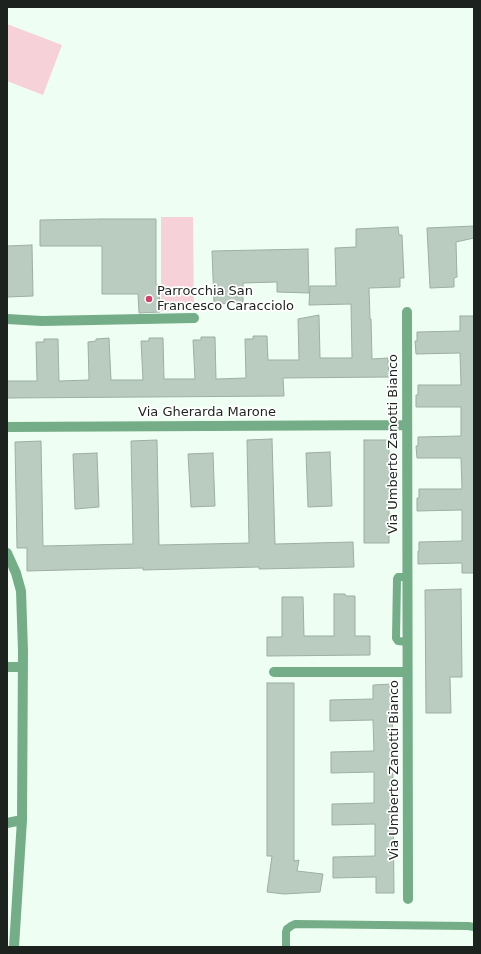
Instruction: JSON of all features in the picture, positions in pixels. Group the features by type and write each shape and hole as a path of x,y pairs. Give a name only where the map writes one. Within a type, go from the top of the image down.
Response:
{"street":[{"name":"Via Umberto Zanotti Bianco","path":"407,312 408,899"},
{"path":"7,319 42,321 194,318"},
{"name":"Via Gherarda Marone","path":"7,427 407,424"},
{"path":"7,553 16,573 21,591 23,651 22,820 14,947"},
{"path":"7,667 23,667"},
{"path":"274,672 407,672"},
{"path":"7,823 22,820"}],"lane":[{"path":"286,947 286,932 290,926 296,924 474,927"}],"shaded area":[{"path":"7,24 62,45 43,95 7,81"},
{"path":"161,217 193,217 194,311 161,311"}],"building":[{"path":"156,219 156,285 159,285 160,312 139,313 138,294 102,294 102,246 40,246 40,220"},
{"path":"474,226 474,238 456,242 457,277 454,278 454,287 430,288 427,228"},
{"path":"398,227 399,235 402,235 404,278 400,278 400,287 369,288 372,359 388,358 389,377 283,378 284,396 7,398 7,381 37,381 36,342 44,342 44,339 58,339 59,381 89,380 88,342 96,341 96,339 109,338 111,380 143,380 141,341 149,341 149,338 163,338 164,379 195,379 193,340 201,340 201,337 215,337 216,379 246,378 245,339 253,339 253,336 267,336 268,360 299,360 298,319 319,315 320,358 352,358 351,304 309,305 310,286 336,286 335,248 356,247 356,229"},
{"path":"32,245 33,296 7,297 7,246"},
{"path":"308,249 309,293 277,292 277,282 243,283 243,303 214,304 212,251"},
{"path":"460,316 474,316 474,573 462,573 462,563 418,564 419,542 462,541 462,510 417,511 419,489 462,489 461,458 417,458 416,446 418,446 418,437 461,436 461,407 416,407 418,385 461,385 460,353 416,354 415,341 417,341 417,332 460,331"},
{"path":"272,439 275,544 353,542 354,567 259,569 259,567 143,570 143,568 27,571 27,548 17,548 15,442 41,441 43,546 133,544 131,441 157,440 159,545 249,543 247,440"},
{"path":"364,440 389,440 389,543 364,543"},
{"path":"330,452 332,506 308,507 306,453"},
{"path":"97,453 99,507 75,509 73,454"},
{"path":"213,453 215,506 191,507 188,454"},
{"path":"461,589 462,677 450,677 451,713 426,713 425,590"},
{"path":"334,594 355,596 355,636 370,636 370,655 267,656 267,637 282,637 282,597 303,597 304,636 334,636"},
{"path":"267,683 294,683 294,861 299,860 297,871 323,874 320,892 284,894 267,892 272,856 267,856"},
{"path":"392,684 394,893 376,893 376,877 333,878 333,857 375,856 375,824 332,825 332,804 374,803 374,772 331,773 331,752 374,751 373,720 330,721 330,700 373,699 373,685"}],"place":[{"name":"Parrocchia San Francesco Caracciolo","path":"149,299"}]}
